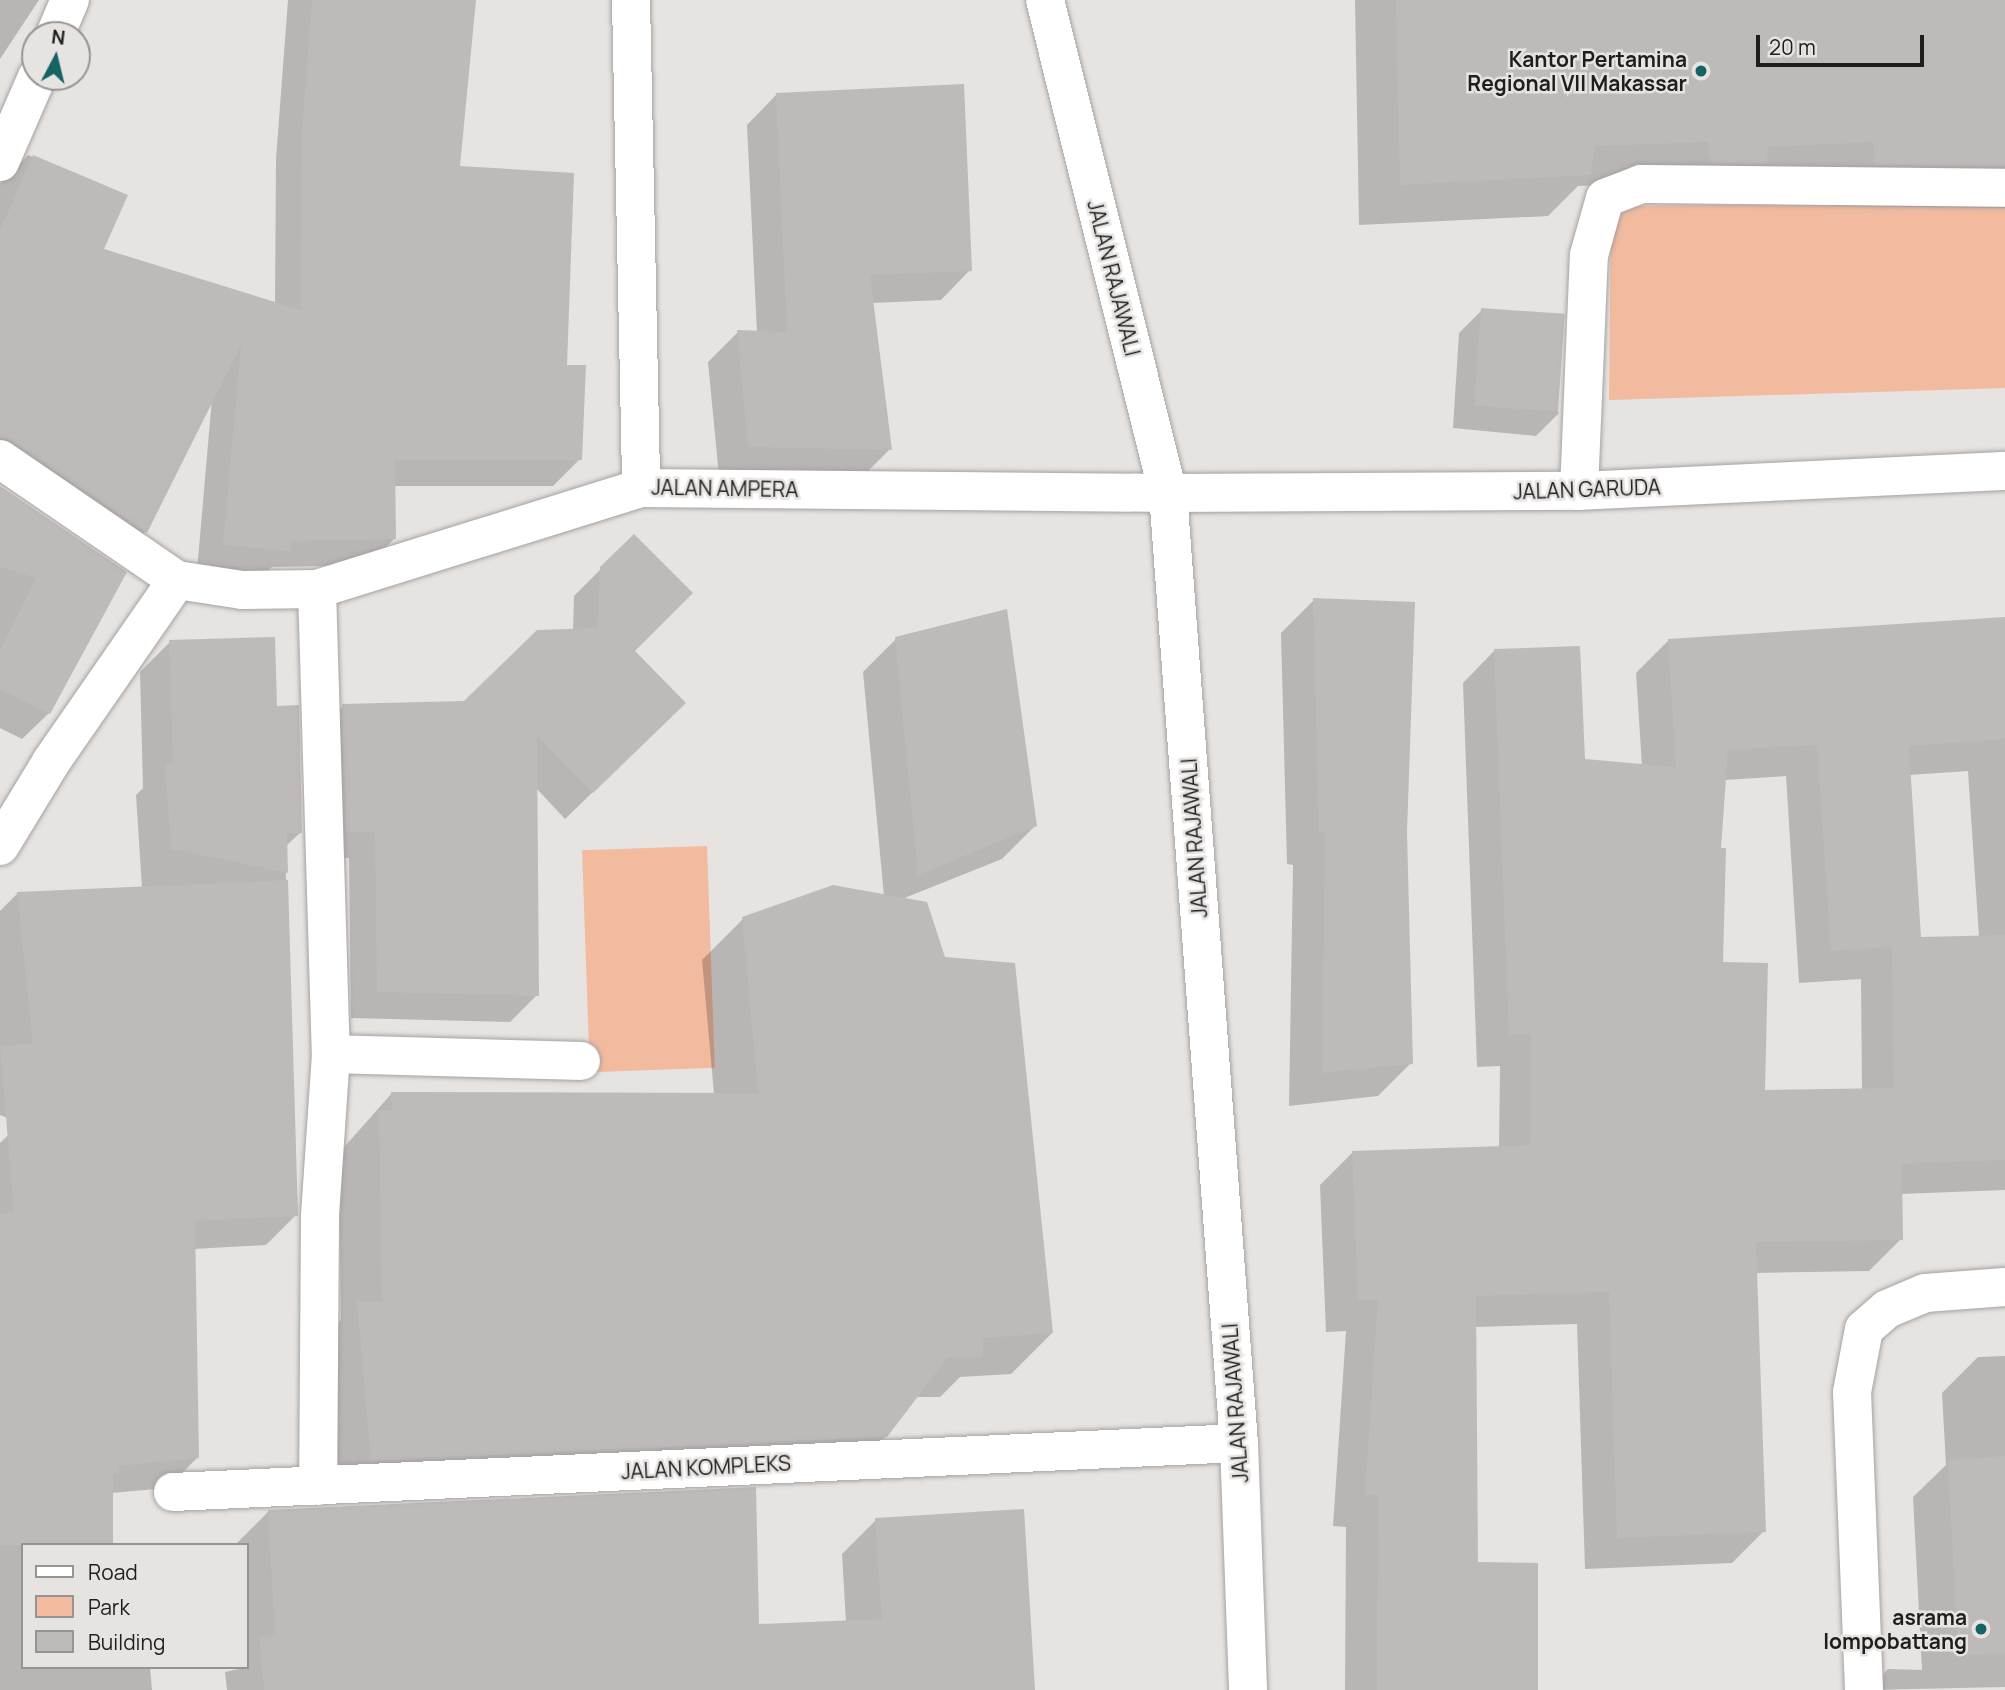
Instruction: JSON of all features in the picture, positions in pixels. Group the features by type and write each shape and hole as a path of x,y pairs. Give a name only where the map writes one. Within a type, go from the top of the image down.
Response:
{"street":[{"path":"61,21 70,0"},
{"name":"JALAN AMPERA","path":"631,0 642,488 1168,493"},
{"name":"JALAN RAJAWALI","path":"1045,0 1168,493 1239,1443 1248,1690"},
{"path":"0,162 31,91"},
{"path":"1579,491 1589,255 1605,198 1641,184 2005,188"},
{"path":"0,458 177,580 242,590 317,589 642,488"},
{"name":"JALAN GARUDA","path":"1168,493 1579,491 2005,471"},
{"path":"0,846 51,762 177,580"},
{"path":"317,589 331,1054 320,1216 318,1486"},
{"path":"331,1054 581,1061"},
{"path":"1864,1690 1852,1392 1864,1329 1886,1309 1925,1293 2005,1287"},
{"name":"JALAN KOMPLEKS","path":"173,1492 1239,1443"}],"green space":[{"path":"2005,202 2005,388 1609,400 1611,212 1623,206"},
{"path":"707,846 715,1068 590,1072 582,850"}],"building":[{"path":"312,0 476,0 460,166 574,173 567,365 586,365 582,460 395,460 396,539 291,541 290,551 223,545 241,345 147,533 12,441 0,437 0,230 33,155 128,195 104,249 301,310 302,131"},
{"name":"Kantor Pertamina Regional VII Makassar","path":"1396,0 2005,0 2005,166 1875,165 1873,142 1768,147 1767,164 1711,163 1708,142 1595,146 1591,175 1400,185"},
{"path":"964,84 972,271 870,275 892,450 748,447 737,330 787,332 776,93"},
{"path":"1481,308 1565,314 1558,412 1474,406"},
{"path":"0,486 127,572 50,714 0,689 0,650 36,578 0,567"},
{"path":"634,534 693,593 635,651 686,703 593,793 537,736 539,996 377,992 375,832 346,832 342,704 464,701 537,630 598,628 600,567"},
{"path":"1313,598 1415,602 1407,833 1413,1064 1322,1073 1325,832 1319,832"},
{"path":"1007,609 1037,826 918,875 895,637"},
{"path":"2005,617 2005,739 1909,746 1921,937 2005,935 2005,1160 1902,1164 1903,1240 1756,1242 1766,1532 1617,1538 1609,1292 1476,1296 1478,1562 1538,1563 1538,1690 1377,1690 1378,1495 1365,1495 1378,1300 1358,1300 1352,1151 1530,1145 1531,1035 1509,1035 1494,649 1580,646 1585,759 1676,767 1668,639","holes":["1817,745 1831,951 1892,947 1894,1088 1765,1090 1768,963 1723,962 1726,848 1721,848 1728,750"]},
{"path":"275,637 277,706 299,705 302,833 287,833 288,873 171,849 165,763 173,763 169,640"},
{"path":"288,880 298,1216 195,1221 199,1458 118,1466 119,1473 113,1473 113,1543 0,1545 0,1213 14,1212 0,1046 33,1043 17,892"},
{"path":"833,885 927,902 945,957 1015,963 1053,1333 983,1338 983,1357 948,1357 887,1437 371,1461 357,1301 382,1301 379,1110 392,1110 391,1092 758,1093 742,917"},
{"path":"2005,1456 2005,1653 1958,1656 1948,1460"},
{"path":"756,1487 759,1624 882,1619 875,1518 1024,1509 1035,1690 264,1690 259,1636 275,1635 268,1510"}],"place":[{"name":"Kantor Pertamina Regional VII Makassar","path":"1701,71"},
{"name":"asrama lompobattang","path":"1981,1629"}]}
